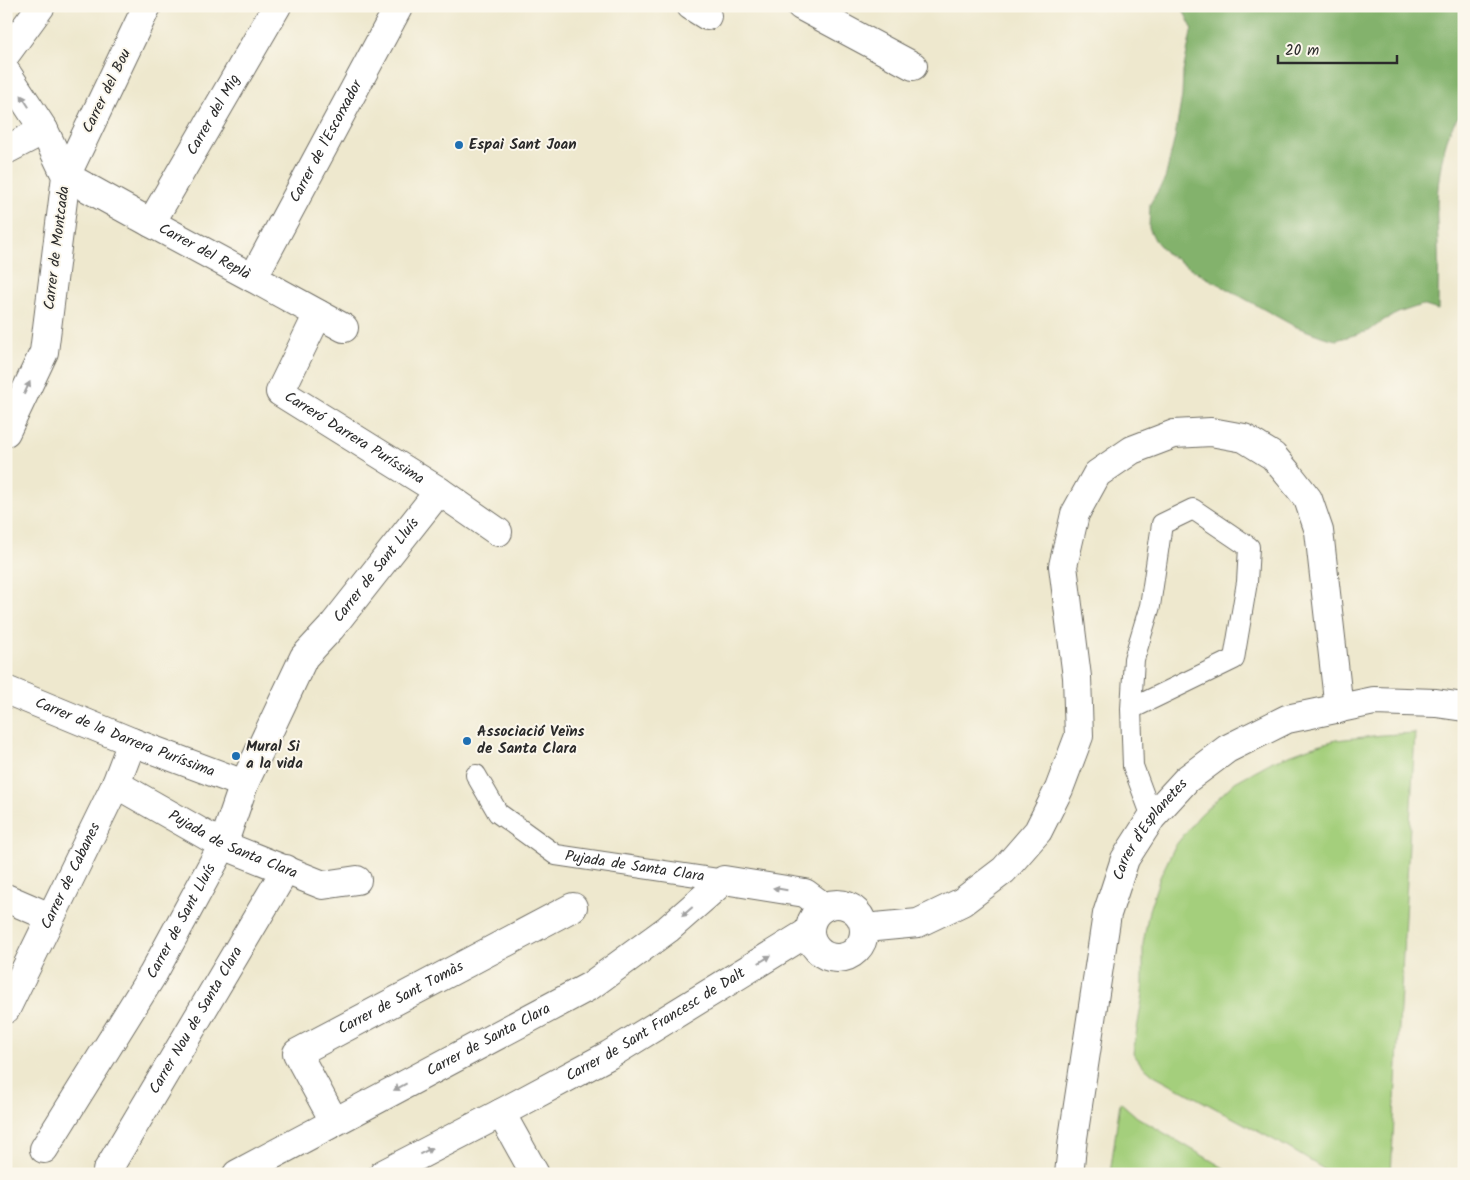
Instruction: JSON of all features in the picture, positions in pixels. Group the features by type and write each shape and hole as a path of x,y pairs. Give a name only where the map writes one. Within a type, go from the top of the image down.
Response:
{"street":[{"path":"6,54 41,6"},
{"name":"Carrer del Bou","path":"66,176 147,6"},
{"name":"Carrer del Mig","path":"151,223 277,6"},
{"name":"Carrer de l'Escorxador","path":"254,278 399,6"},
{"path":"801,6 913,66"},
{"name":"Carrer de Montcada","path":"6,72 44,130 66,176 44,352 6,432"},
{"path":"6,150 44,130"},
{"name":"Carrer del Replà","path":"66,176 344,328"},
{"name":"Carreró Darrera Puríssima","path":"318,314 280,392 439,491 498,532"},
{"path":"865,928 918,923 962,902 1004,870 1038,831 1058,789 1078,736 1077,677 1063,566 1075,514 1097,474 1132,450 1174,434 1211,432 1244,438 1273,456 1289,475 1308,499 1319,531 1339,709"},
{"name":"Carrer de Sant Lluís","path":"44,1149 153,974 223,845 244,784 304,657 331,628 439,491"},
{"name":"Carrer de la Darrera Puríssima","path":"6,690 132,742 244,784"},
{"name":"Carrer d'Esplanetes","path":"1069,1174 1107,914 1125,860 1152,817 1186,779 1227,749 1287,719 1374,701 1436,703 1464,707"},
{"name":"Carrer de Cabanes","path":"6,1009 116,784 132,742"},
{"name":"Pujada de Santa Clara","path":"116,784 223,845 323,885 357,880"},
{"name":"Carrer Nou de Santa Clara","path":"107,1171 286,869"},
{"name":"Pujada de Santa Clara","path":"724,880 805,893 824,906"},
{"name":"Carrer de Santa Clara","path":"237,1174 590,986 668,929 724,880"},
{"path":"6,898 50,918"},
{"path":"841,904 850,906 858,912 865,928 864,938 853,954 835,958 826,956 818,950 811,938 810,923 824,906 841,904"},
{"name":"Carrer de Sant Tomàs","path":"334,1121 297,1053 573,907"},
{"name":"Carrer de Sant Francesc de Dalt","path":"383,1174 609,1055 810,931"},
{"path":"501,1113 535,1174"}],"lane":[{"path":"1131,709 1234,659 1247,582 1249,547 1193,509 1162,524 1150,606 1134,659 1131,709 1133,766 1152,817"},
{"name":"Pujada de Santa Clara","path":"476,775 498,813 556,855 724,880"}],"green space":[{"path":"1181,6 1464,6 1464,112 1457,118 1451,128 1443,155 1438,184 1438,310 1422,305 1398,313 1369,331 1336,340 1294,326 1166,253 1155,240 1149,228 1150,204 1165,179 1175,137 1182,96 1183,72 1192,28"},
{"path":"1415,733 1391,1174 1332,1174 1287,1147 1154,1075 1141,1064 1133,1053 1143,994 1143,944 1149,910 1160,877 1175,846 1199,816 1235,782 1273,761 1336,740"},
{"path":"1120,1102 1137,1117 1234,1174 1110,1174"}],"place":[{"name":"Espai Sant Joan","path":"459,145"},
{"name":"Associació Veïns de Santa Clara","path":"467,741"},
{"name":"Mural Si a la vida","path":"236,756"}]}
